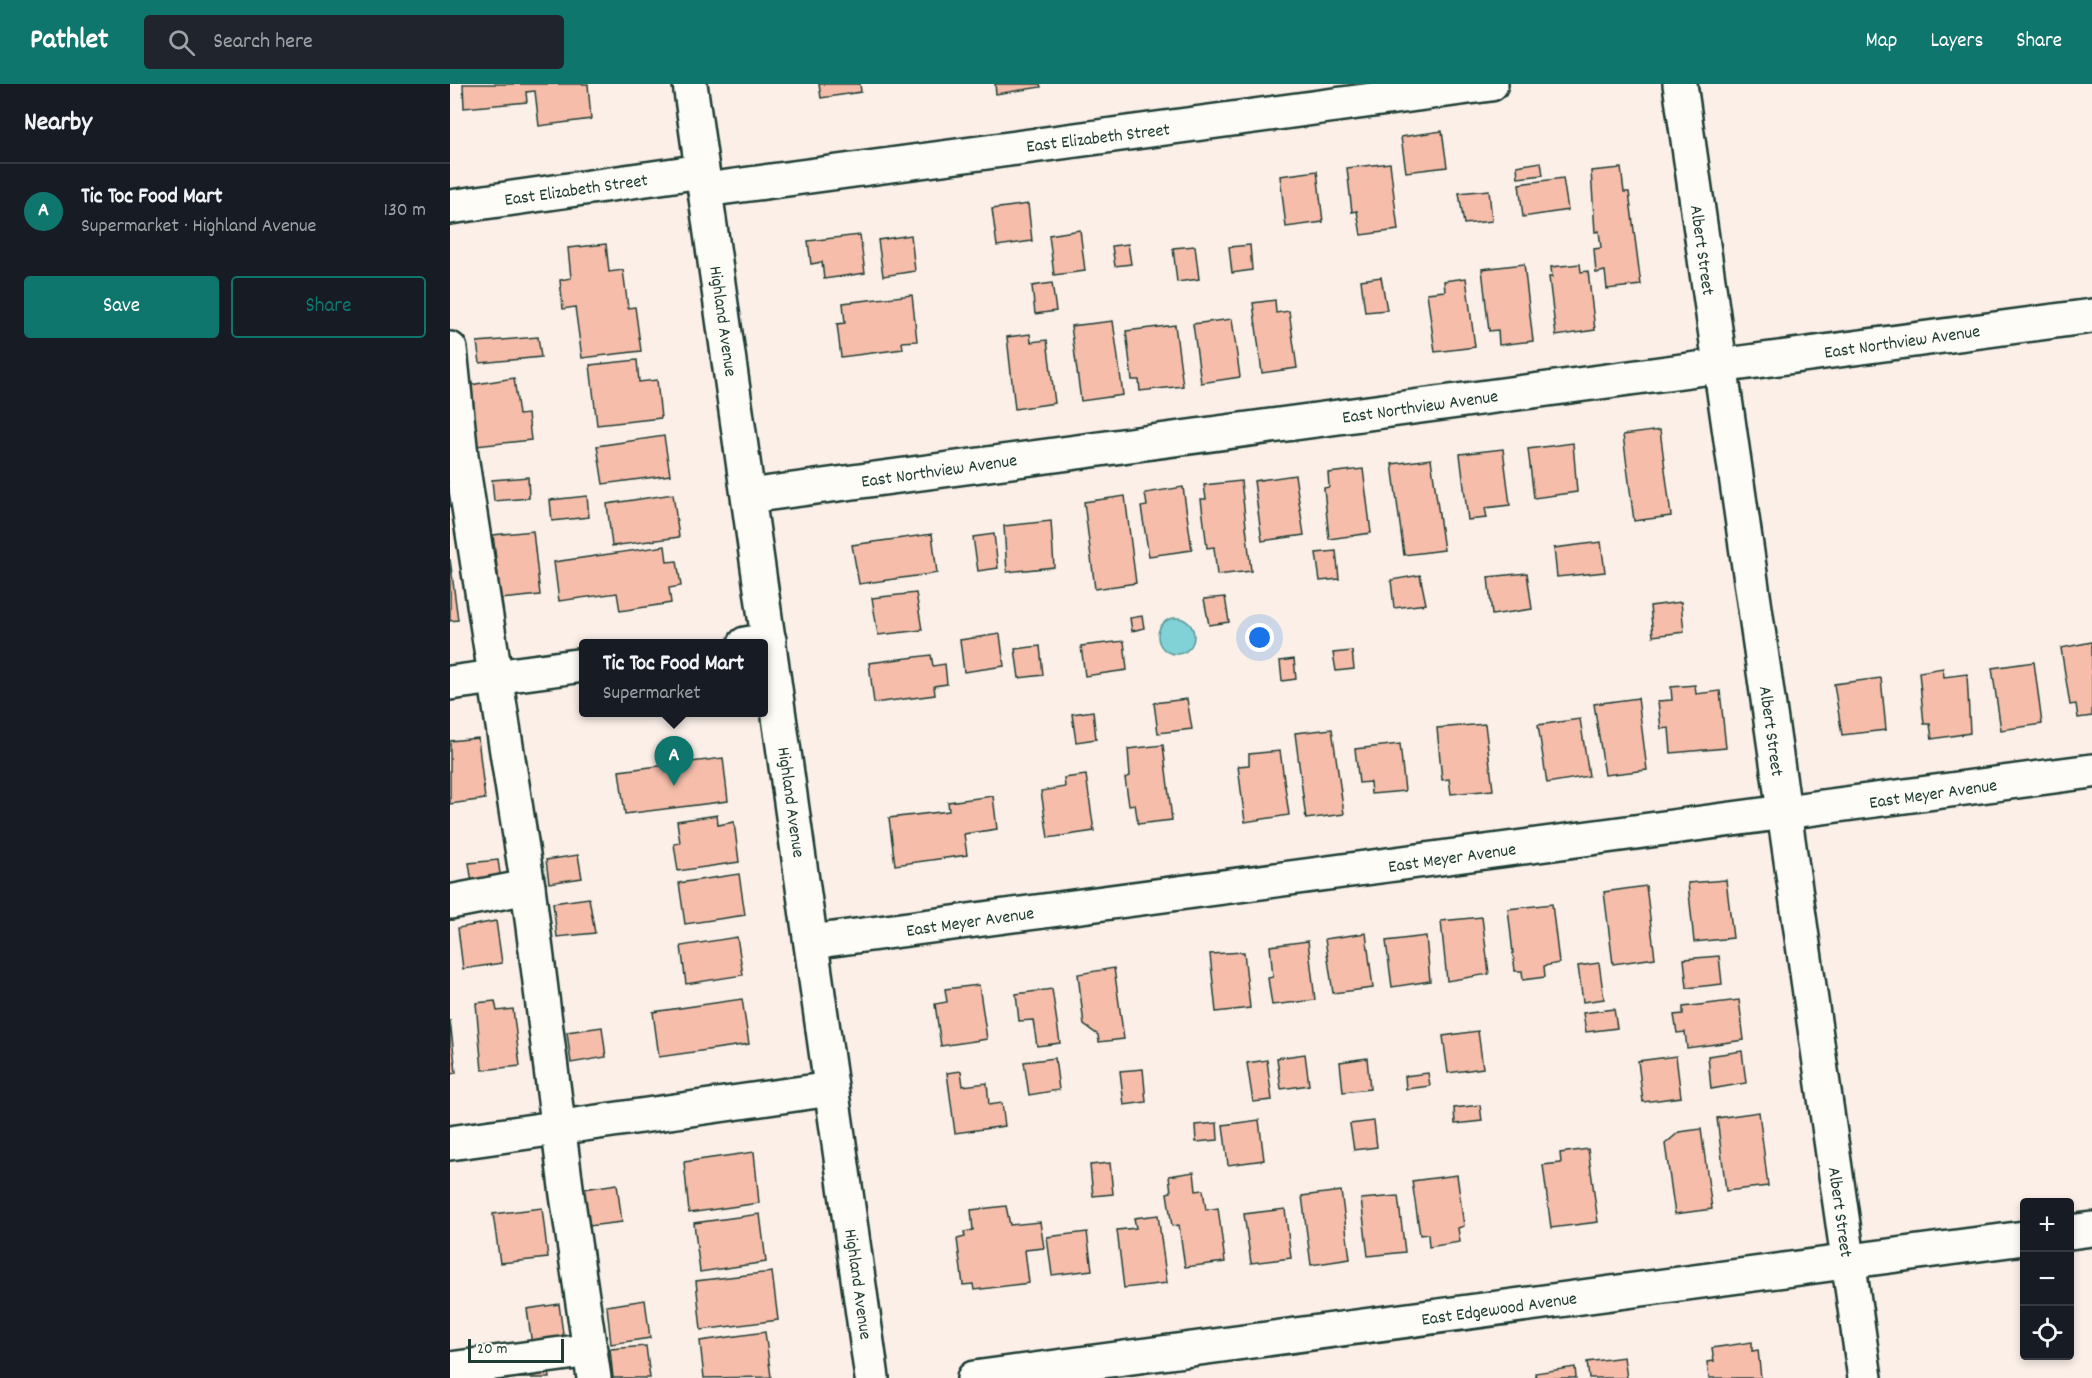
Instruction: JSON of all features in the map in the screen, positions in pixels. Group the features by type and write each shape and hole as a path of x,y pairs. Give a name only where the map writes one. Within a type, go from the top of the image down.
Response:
{"street":[{"name":"Highland Avenue","path":"690,84 749,496 757,639"},
{"name":"East Elizabeth Street","path":"450,207 703,180 1491,84"},
{"name":"Albert Street","path":"1680,84 1865,1378"},
{"name":"East Northview Avenue","path":"749,496 2092,316"},
{"path":"450,349 456,457 496,677 528,887 558,1126 593,1364 450,1369"},
{"path":"450,683 579,666"},
{"name":"Highland Avenue","path":"768,703 811,942 872,1378"},
{"name":"East Meyer Avenue","path":"811,942 2092,771"},
{"path":"450,902 528,887"},
{"path":"450,1143 831,1089"},
{"path":"2074,1231 2092,1229"},
{"name":"East Edgewood Avenue","path":"974,1378 2020,1239"}],"water":[{"path":"1176,618 1189,623 1194,636 1189,649 1176,654 1163,649 1158,636 1163,623"}],"building":[{"path":"463,84 588,84 591,119 539,126 535,91 526,92 527,102 464,108"},
{"path":"819,84 860,84 861,92 821,98"},
{"path":"995,84 1040,84 1041,87 996,94"},
{"path":"1442,131 1447,167 1406,172 1401,137"},
{"path":"1541,162 1543,175 1518,178 1517,166"},
{"path":"1390,163 1398,230 1361,235 1357,211 1352,212 1347,168"},
{"path":"1621,168 1624,192 1629,192 1641,285 1607,289 1605,271 1596,273 1594,249 1601,248 1599,231 1595,232 1591,171"},
{"path":"1317,171 1323,222 1286,227 1280,176"},
{"path":"1563,178 1568,210 1523,217 1519,184"},
{"path":"1489,190 1492,221 1464,224 1459,193"},
{"path":"1028,204 1032,241 997,246 992,209"},
{"path":"1080,230 1085,271 1054,275 1049,235"},
{"path":"860,235 865,273 824,279 822,262 811,264 808,241"},
{"path":"911,235 915,271 883,276 878,240"},
{"path":"606,244 609,272 623,270 628,308 635,307 641,351 582,358 575,307 563,309 560,280 571,278 568,248"},
{"path":"1128,244 1131,264 1115,266 1112,246"},
{"path":"1250,245 1252,270 1232,273 1229,247"},
{"path":"1195,246 1199,279 1177,282 1173,248"},
{"path":"1524,264 1533,341 1499,345 1498,330 1489,331 1482,269"},
{"path":"1580,264 1581,272 1588,271 1595,330 1556,336 1549,277 1552,277 1551,267"},
{"path":"1381,277 1387,310 1365,312 1361,280"},
{"path":"1466,278 1475,347 1435,352 1427,293 1445,291 1444,281"},
{"path":"1052,283 1056,311 1035,314 1032,286"},
{"path":"912,295 917,341 902,342 903,349 841,357 837,324 845,323 843,303"},
{"path":"1275,300 1276,313 1289,311 1297,368 1262,373 1253,303"},
{"path":"1232,319 1240,377 1201,383 1193,324"},
{"path":"1113,321 1123,395 1081,401 1071,326"},
{"path":"1175,325 1183,386 1140,391 1139,380 1132,380 1126,331"},
{"path":"1030,334 1031,342 1047,340 1055,403 1015,409 1007,337"},
{"path":"538,337 541,357 480,363 477,342"},
{"path":"637,360 639,382 657,380 661,418 597,425 590,365"},
{"path":"514,378 519,415 528,414 531,440 476,446 470,385"},
{"path":"1660,430 1671,516 1634,521 1623,435"},
{"path":"664,436 670,475 603,484 597,446"},
{"path":"1573,443 1577,492 1534,498 1528,449"},
{"path":"1503,449 1510,505 1485,508 1487,518 1468,520 1460,454"},
{"path":"1431,459 1444,550 1404,555 1392,464"},
{"path":"1363,469 1371,533 1329,539 1324,488 1329,487 1328,473"},
{"path":"1295,475 1304,535 1262,541 1254,481"},
{"path":"528,477 529,498 494,501 492,480"},
{"path":"1241,481 1251,571 1217,575 1214,547 1207,548 1201,499 1206,499 1204,485"},
{"path":"1183,487 1192,550 1149,556 1141,507 1147,506 1145,493"},
{"path":"673,494 679,537 612,546 607,504"},
{"path":"587,496 589,517 552,521 550,500"},
{"path":"1125,496 1136,583 1095,589 1084,502"},
{"path":"1051,521 1054,567 1007,572 1004,526"},
{"path":"533,531 540,595 501,599 493,535"},
{"path":"932,534 937,573 859,584 852,545"},
{"path":"994,534 998,568 978,571 973,537"},
{"path":"1601,542 1605,572 1557,577 1554,548"},
{"path":"665,546 667,562 677,561 681,586 669,588 671,603 620,611 617,593 559,601 554,562"},
{"path":"1336,551 1339,579 1320,581 1316,553"},
{"path":"450,559 458,620 450,621"},
{"path":"1527,573 1532,609 1492,615 1488,577"},
{"path":"1420,575 1426,604 1394,608 1391,580"},
{"path":"916,593 922,630 878,635 872,598"},
{"path":"1225,597 1229,622 1209,625 1204,599"},
{"path":"1681,602 1684,632 1653,636 1650,606"},
{"path":"1142,616 1144,628 1132,631 1130,618"},
{"path":"1000,634 1004,666 964,672 960,640"},
{"path":"1124,641 1127,670 1085,676 1081,646"},
{"path":"2092,642 2092,716 2078,718 2076,704 2070,705 2061,648"},
{"path":"1040,646 1043,675 1019,678 1015,649"},
{"path":"1352,651 1354,669 1336,671 1333,653"},
{"path":"931,655 933,666 945,664 947,684 934,686 935,695 874,703 869,663"},
{"path":"1294,659 1296,679 1282,681 1280,661"},
{"path":"2034,662 2042,724 2001,730 1992,668"},
{"path":"1943,668 1944,677 1967,674 1970,733 1932,739 1930,724 1924,724 1919,672"},
{"path":"1881,678 1886,730 1842,735 1834,684"},
{"path":"1695,685 1696,694 1720,691 1726,748 1671,753 1669,728 1661,729 1658,701 1672,700 1671,687"},
{"path":"1638,698 1647,770 1605,775 1594,704"},
{"path":"1187,699 1192,729 1158,733 1154,703"},
{"path":"1093,711 1096,739 1076,742 1072,714"},
{"path":"1580,719 1589,776 1547,783 1538,725"},
{"path":"1485,724 1493,790 1451,794 1449,779 1442,780 1437,728"},
{"path":"1332,729 1344,814 1306,819 1295,733"},
{"path":"478,738 485,799 450,804 450,741"},
{"path":"1400,744 1405,791 1371,794 1370,782 1359,783 1355,749"},
{"path":"1163,745 1172,820 1138,824 1135,804 1129,805 1125,778 1130,776 1128,749"},
{"path":"1280,751 1289,815 1245,822 1238,766 1249,765 1249,754"},
{"path":"723,758 728,801 625,814 619,771"},
{"path":"1086,775 1094,831 1048,838 1041,791 1065,787 1064,778"},
{"path":"993,796 997,829 964,834 967,855 895,865 889,818 949,811 948,802"},
{"path":"717,815 718,825 734,822 739,862 678,871 674,844 680,843 677,821"},
{"path":"578,855 582,878 549,883 546,860"},
{"path":"498,860 501,880 472,883 469,863"},
{"path":"739,874 745,915 685,924 679,883"},
{"path":"1726,880 1733,938 1694,942 1688,883"},
{"path":"1646,886 1655,958 1613,964 1604,892"},
{"path":"589,898 595,933 557,937 553,903"},
{"path":"1552,904 1559,963 1544,966 1545,977 1523,980 1522,971 1515,971 1508,909"},
{"path":"1482,917 1489,974 1447,981 1441,921"},
{"path":"496,921 502,963 463,969 458,928"},
{"path":"1366,933 1373,988 1333,993 1325,939"},
{"path":"1426,936 1430,981 1392,987 1386,941"},
{"path":"737,937 743,975 686,984 681,946"},
{"path":"1308,941 1315,1000 1272,1005 1268,978 1273,977 1270,946"},
{"path":"1244,952 1250,1008 1216,1012 1210,954"},
{"path":"1719,956 1722,984 1687,988 1684,959"},
{"path":"1599,963 1604,999 1583,1002 1578,966"},
{"path":"1114,968 1124,1039 1099,1042 1098,1035 1084,1025 1078,974"},
{"path":"979,985 987,1039 941,1046 935,1004 947,1002 945,989"},
{"path":"1052,989 1060,1043 1037,1046 1033,1020 1019,1021 1016,994"},
{"path":"742,999 749,1044 659,1057 653,1012"},
{"path":"1739,1000 1744,1040 1687,1048 1685,1032 1677,1033 1674,1015 1683,1014 1683,1007"},
{"path":"495,1001 497,1011 513,1009 520,1066 482,1070 476,1003"},
{"path":"1614,1009 1617,1028 1586,1032 1583,1013"},
{"path":"450,1020 456,1073 450,1074"},
{"path":"602,1027 606,1057 571,1063 567,1032"},
{"path":"1478,1031 1483,1068 1448,1073 1443,1036"},
{"path":"1742,1051 1746,1083 1711,1089 1708,1056"},
{"path":"1305,1054 1309,1085 1281,1089 1277,1058"},
{"path":"1676,1056 1681,1097 1643,1102 1638,1061"},
{"path":"1055,1058 1059,1090 1029,1095 1024,1062"},
{"path":"1367,1058 1370,1089 1343,1092 1340,1062"},
{"path":"1267,1060 1272,1100 1253,1102 1247,1063"},
{"path":"1143,1069 1146,1102 1124,1105 1120,1071"},
{"path":"961,1071 963,1086 987,1083 989,1105 1002,1103 1005,1126 955,1133 947,1073"},
{"path":"1428,1073 1430,1086 1406,1089 1405,1076"},
{"path":"1480,1105 1482,1121 1455,1124 1454,1108"},
{"path":"1759,1112 1768,1186 1726,1191 1717,1118"},
{"path":"1259,1120 1264,1160 1228,1165 1223,1125"},
{"path":"1374,1121 1377,1147 1354,1150 1350,1124"},
{"path":"1217,1123 1218,1140 1196,1142 1195,1125"},
{"path":"1701,1129 1712,1209 1675,1214 1665,1144 1679,1132"},
{"path":"1588,1149 1598,1222 1551,1228 1543,1165 1561,1163 1560,1153"},
{"path":"754,1152 759,1203 689,1213 684,1162"},
{"path":"1110,1163 1113,1194 1093,1196 1090,1165"},
{"path":"1194,1172 1196,1191 1203,1190 1206,1210 1218,1208 1225,1262 1185,1267 1179,1225 1172,1226 1167,1193 1171,1192 1169,1176"},
{"path":"1457,1175 1464,1226 1458,1228 1460,1242 1429,1247 1428,1234 1420,1235 1412,1181"},
{"path":"617,1184 622,1222 589,1226 584,1189"},
{"path":"1341,1191 1350,1259 1311,1265 1302,1196"},
{"path":"1398,1196 1405,1252 1368,1256 1361,1199"},
{"path":"1006,1206 1010,1225 1040,1222 1044,1248 1025,1250 1029,1283 974,1290 973,1284 963,1285 957,1239 965,1237 964,1232 973,1230 971,1210"},
{"path":"542,1208 548,1258 500,1263 493,1214"},
{"path":"1285,1209 1291,1258 1251,1263 1244,1214"},
{"path":"760,1214 766,1262 700,1272 694,1223"},
{"path":"1158,1215 1167,1283 1124,1288 1117,1230 1136,1228 1134,1218"},
{"path":"1087,1232 1092,1270 1052,1275 1047,1237"},
{"path":"772,1272 778,1320 701,1330 696,1281"},
{"path":"645,1300 650,1338 611,1344 607,1306"},
{"path":"559,1304 564,1341 532,1345 527,1309"},
{"path":"765,1332 771,1377 704,1378 700,1341"},
{"path":"1752,1342 1752,1351 1758,1350 1761,1378 1709,1378 1707,1362 1714,1361 1712,1348"},
{"path":"646,1346 650,1378 613,1378 610,1349"},
{"path":"1624,1357 1627,1378 1589,1378 1587,1362"},
{"path":"548,1367 550,1378 517,1378 517,1372"},
{"path":"1575,1367 1576,1378 1536,1378 1535,1373"}],"place":[{"name":"Tic Toc Food Mart","path":"674,786"}]}
